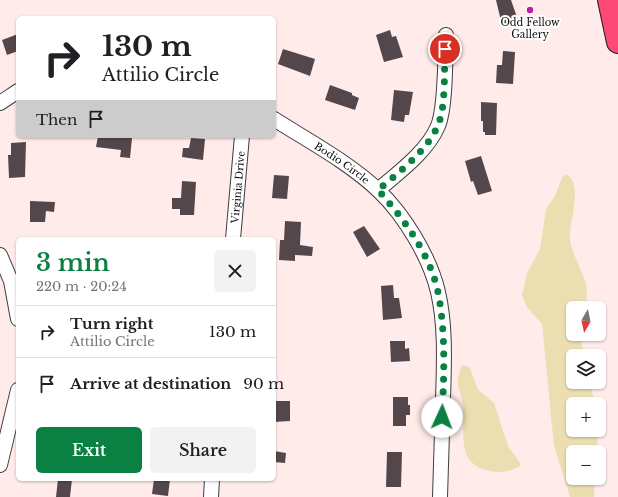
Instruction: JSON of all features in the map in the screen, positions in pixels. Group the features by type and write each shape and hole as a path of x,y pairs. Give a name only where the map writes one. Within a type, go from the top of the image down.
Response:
{"highway":[{"path":"609,0 618,42"}],"street":[{"path":"378,190 409,163 428,142 438,125 442,108 446,35"},
{"path":"0,103 16,92"},
{"name":"Bodio Circle","path":"276,120 319,147 378,190 397,211 413,234 426,260 438,291 442,317 444,369 440,497"},
{"name":"Virginia Drive","path":"233,237 242,138"},
{"path":"0,255 10,281 16,310"},
{"path":"0,465 16,398"},
{"path":"211,497 212,481"}],"shaded area":[{"path":"566,174 571,179 574,186 575,194 570,237 574,254 587,290 586,301 566,301 566,341 582,341 583,349 566,349 566,389 592,389 593,397 566,397 566,437 598,437 597,445 566,445 566,484 554,446 542,324 527,307 522,296 527,273 540,249 546,209 555,196 562,178"},
{"path":"465,365 470,368 478,390 494,403 508,446 520,463 520,466 513,470 505,472 490,471 471,462 466,454 463,436 463,405 458,386 458,377 462,366"},
{"path":"566,485 595,485 594,497 570,497"}],"building":[{"path":"496,0 511,0 518,20 502,25"},
{"path":"390,30 392,37 396,36 403,57 384,62 376,35"},
{"path":"16,35 16,52 7,55 2,40"},
{"path":"283,49 315,59 310,76 278,64"},
{"path":"503,51 515,52 513,84 496,83 497,65 502,65"},
{"path":"330,85 352,93 352,95 359,98 355,110 325,100"},
{"path":"394,90 413,92 409,115 405,115 404,122 391,120"},
{"path":"481,102 497,103 496,135 485,135 485,132 483,132 483,121 481,121"},
{"path":"98,138 132,138 130,158 120,157 121,150 96,147"},
{"path":"191,138 205,139 203,160 182,157 183,148 189,148"},
{"path":"26,142 25,177 9,178 8,155 11,155 11,143"},
{"path":"481,156 492,191 478,195 473,181 471,182 465,161"},
{"path":"274,175 289,176 287,199 272,198"},
{"path":"182,181 196,182 194,215 180,215 180,209 172,209 172,198 181,198"},
{"path":"30,201 55,202 54,212 46,211 45,222 30,222"},
{"path":"285,221 301,222 300,245 313,247 312,256 295,255 295,261 279,260 280,240 284,240"},
{"path":"364,226 380,249 367,257 353,232"},
{"path":"393,285 394,298 399,298 402,318 383,320 381,286"},
{"path":"390,341 405,341 405,349 409,348 410,361 391,362"},
{"path":"393,397 408,397 410,415 406,415 406,426 393,426"},
{"path":"276,401 290,401 290,421 276,422"},
{"path":"276,451 286,453 285,463 276,462"},
{"path":"387,452 402,452 401,487 386,487"},
{"path":"58,481 72,481 70,497 56,497"},
{"path":"154,481 170,481 168,496 152,494"}],"place":[{"name":"Odd Fellow Gallery","path":"530,10"}],"route":[{"path":"442,417 444,354 442,317 438,291 426,260 413,234 397,211 378,190 409,163 428,142 438,125 442,108 445,49"}]}
